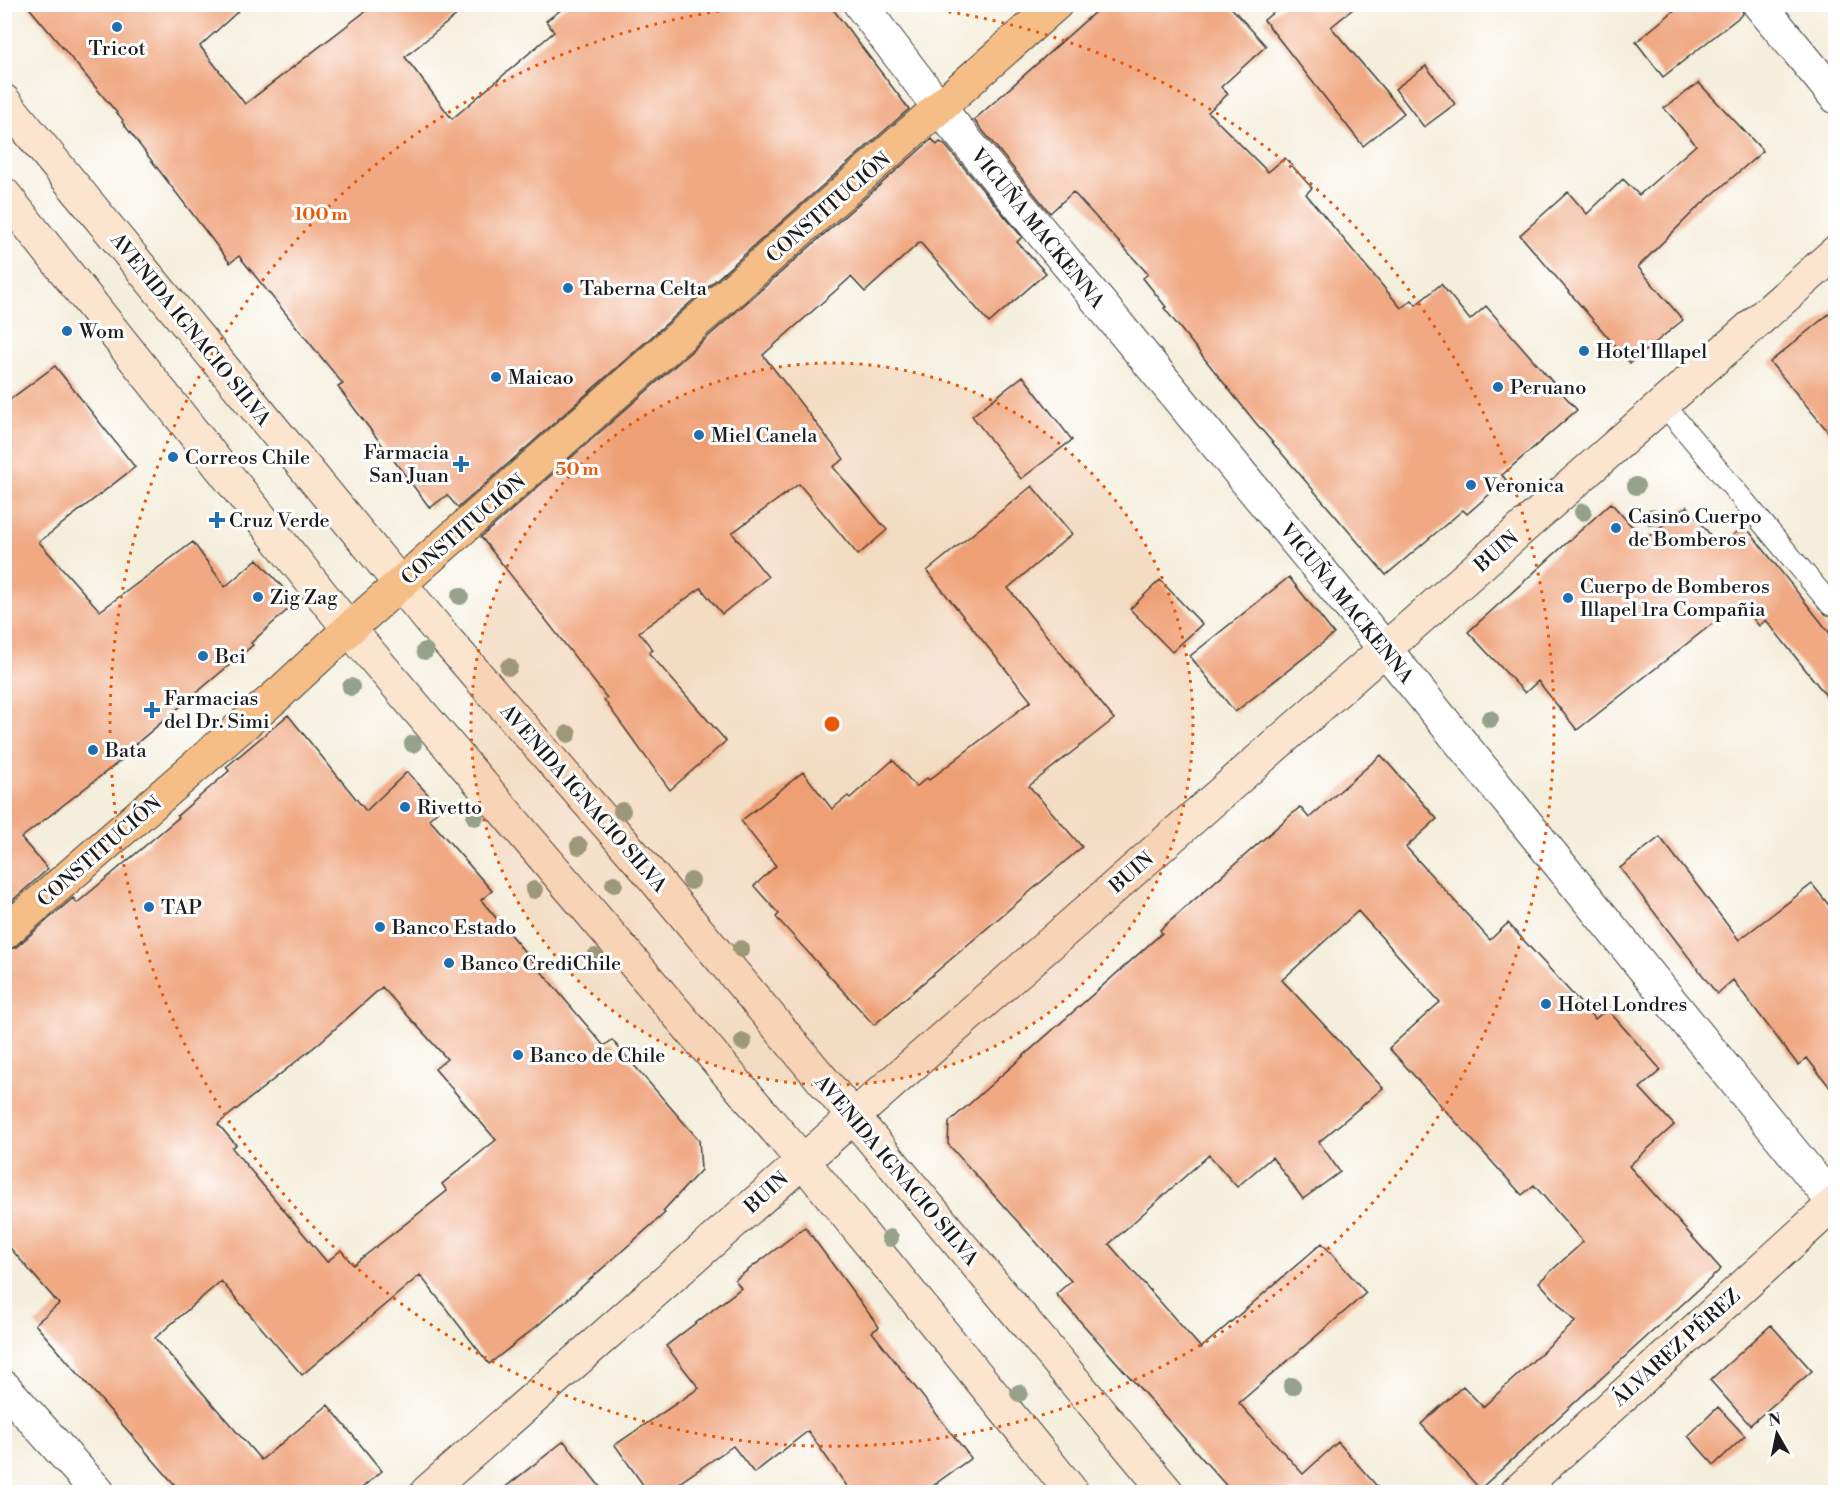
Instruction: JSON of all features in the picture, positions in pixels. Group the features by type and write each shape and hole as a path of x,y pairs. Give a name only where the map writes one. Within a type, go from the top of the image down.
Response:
{"main road":[{"name":"CONSTITUCIÓN","path":"4,933 281,692 349,629 940,109 1056,4"},
{"name":"AVENIDA IGNACIO SILVA","path":"4,101 400,584 647,870 1167,1492"},
{"path":"4,194 349,629 802,1160 1072,1492"},
{"name":"BUIN","path":"427,1492 1836,252"},
{"name":"ÁLVAREZ PÉREZ","path":"1517,1492 1835,1202"}],"street":[{"name":"VICUÑA MACKENNA","path":"860,4 940,109 1385,649 1835,1202"},
{"path":"1759,4 1836,97"},
{"path":"4,1387 98,1492"}],"lane":[{"path":"1664,405 1831,605 1836,602"}],"building":[{"path":"26,4 246,4 200,46 245,104 375,4 470,4 405,57 452,119 554,32 546,21 569,4 829,4 909,109 458,508 447,495 430,508 338,387 343,384 239,256 230,263 122,122 123,120"},
{"path":"1104,4 1228,4 1266,46 1221,87 1228,94 1208,112 1268,172 1285,158 1312,188 1306,194 1401,308 1412,300 1416,305 1441,284 1470,320 1486,306 1577,410 1502,475 1506,480 1467,514 1463,510 1386,575 1255,422 1164,308 1166,307 1143,278 1148,274 1073,192 1050,213 974,120"},
{"path":"1284,4 1359,4 1331,27 1404,113 1363,146 1264,20"},
{"path":"1682,4 1741,4 1743,14 1663,77 1636,42"},
{"path":"1426,66 1455,104 1424,127 1395,89"},
{"path":"1699,83 1763,151 1697,208 1638,267 1683,320 1630,363 1520,235 1568,192 1587,214 1623,179 1639,195 1696,145 1664,108"},
{"path":"932,139 937,145 940,142 945,145 1022,237 1017,242 1046,273 989,323 920,242 865,292 851,277 763,355 844,459 833,467 887,530 858,555 799,484 732,533 768,577 722,614 701,588 639,632 653,650 649,653 726,741 670,790 604,700 607,698 481,537"},
{"path":"1836,308 1836,441 1770,362"},
{"path":"55,366 135,467 39,542 100,611 193,542 225,587 257,559 296,602 251,643 253,645 136,744 138,747 21,838 48,869 4,908 4,404"},
{"path":"1023,376 1072,440 1021,479 972,416"},
{"path":"1032,486 1072,534 1008,588 1114,719 1029,786 1082,847 874,1025 776,917 779,914 754,886 776,866 741,821 803,772 832,809 848,796 850,798 893,760 916,787 927,778 929,780 1031,701 927,571"},
{"path":"1611,503 1644,540 1687,506 1719,546 1745,526 1836,641 1836,708 1766,620 1759,626 1740,602 1577,730 1538,681 1525,693 1468,632"},
{"path":"1289,577 1334,634 1235,712 1190,656"},
{"path":"1160,580 1202,624 1172,652 1130,609"},
{"path":"288,715 366,811 407,772 441,808 429,819 492,891 481,900 604,1046 612,1040 699,1140 701,1170 663,1211 665,1213 536,1327 489,1364 420,1275 302,1375 221,1281 155,1338 261,1460 328,1405 382,1471 357,1492 181,1492 35,1324 59,1304 4,1241 4,951 16,947 73,898 77,903 178,818 177,816 229,771 226,767","holes":["382,987 447,1059 435,1069 496,1140 442,1184 447,1191 353,1265 341,1250 327,1262 232,1148 236,1145 218,1124 318,1044"]},
{"path":"1381,755 1437,819 1406,847 1490,940 1508,923 1595,1019 1607,1009 1661,1070 1640,1088 1674,1125 1629,1166 1721,1269 1480,1489 1421,1424 1463,1386 1483,1407 1575,1322 1539,1282 1583,1242 1534,1185 1522,1195 1389,1048 1440,1002 1358,911 1282,980 1383,1088 1319,1142 1340,1172 1303,1199 1272,1157 1237,1187 1209,1155 1109,1244 1201,1348 1322,1243 1366,1293 1239,1403 1303,1474 1338,1442 1382,1492 1232,1492 1056,1294 1071,1281 948,1144 949,1122 1162,933 1160,930 1300,807 1309,818"},
{"path":"1660,837 1739,940 1812,884 1836,914 1836,1095 1807,1058 1798,1065 1733,980 1717,994 1620,868"},
{"path":"805,1227 879,1327 872,1332 971,1458 924,1492 851,1492 808,1431 754,1473 733,1446 666,1492 648,1492 615,1445 699,1388 666,1346 741,1288 735,1280"},
{"path":"1771,1325 1812,1371 1750,1425 1710,1380"},
{"path":"1718,1407 1745,1436 1714,1465 1688,1436"},
{"path":"564,1441 604,1492 499,1492"}],"place":[{"name":"Tricot","path":"117,27"},
{"name":"Taberna Celta","path":"568,288"},
{"name":"Wom","path":"67,331"},
{"name":"Hotel Illapel","path":"1584,351"},
{"name":"Maicao","path":"496,377"},
{"name":"Peruano","path":"1498,387"},
{"name":"Miel Canela","path":"699,435"},
{"name":"Correos Chile","path":"173,457"},
{"name":"Farmacia San Juan","path":"461,464"},
{"name":"Veronica","path":"1471,485"},
{"name":"Cruz Verde","path":"217,520"},
{"name":"Casino Cuerpo de Bomberos","path":"1616,528"},
{"name":"Zig Zag","path":"258,597"},
{"name":"Cuerpo de Bomberos Illapel 1ra Compañia","path":"1568,598"},
{"name":"Bci","path":"203,656"},
{"name":"Farmacias del Dr. Simi","path":"152,710"},
{"name":"Bata","path":"93,750"},
{"name":"Rivetto","path":"405,807"},
{"name":"TAP","path":"149,907"},
{"name":"Banco Estado","path":"380,927"},
{"name":"Banco CrediChile","path":"449,963"},
{"name":"Hotel Londres","path":"1546,1004"},
{"name":"Banco de Chile","path":"518,1055"}]}
